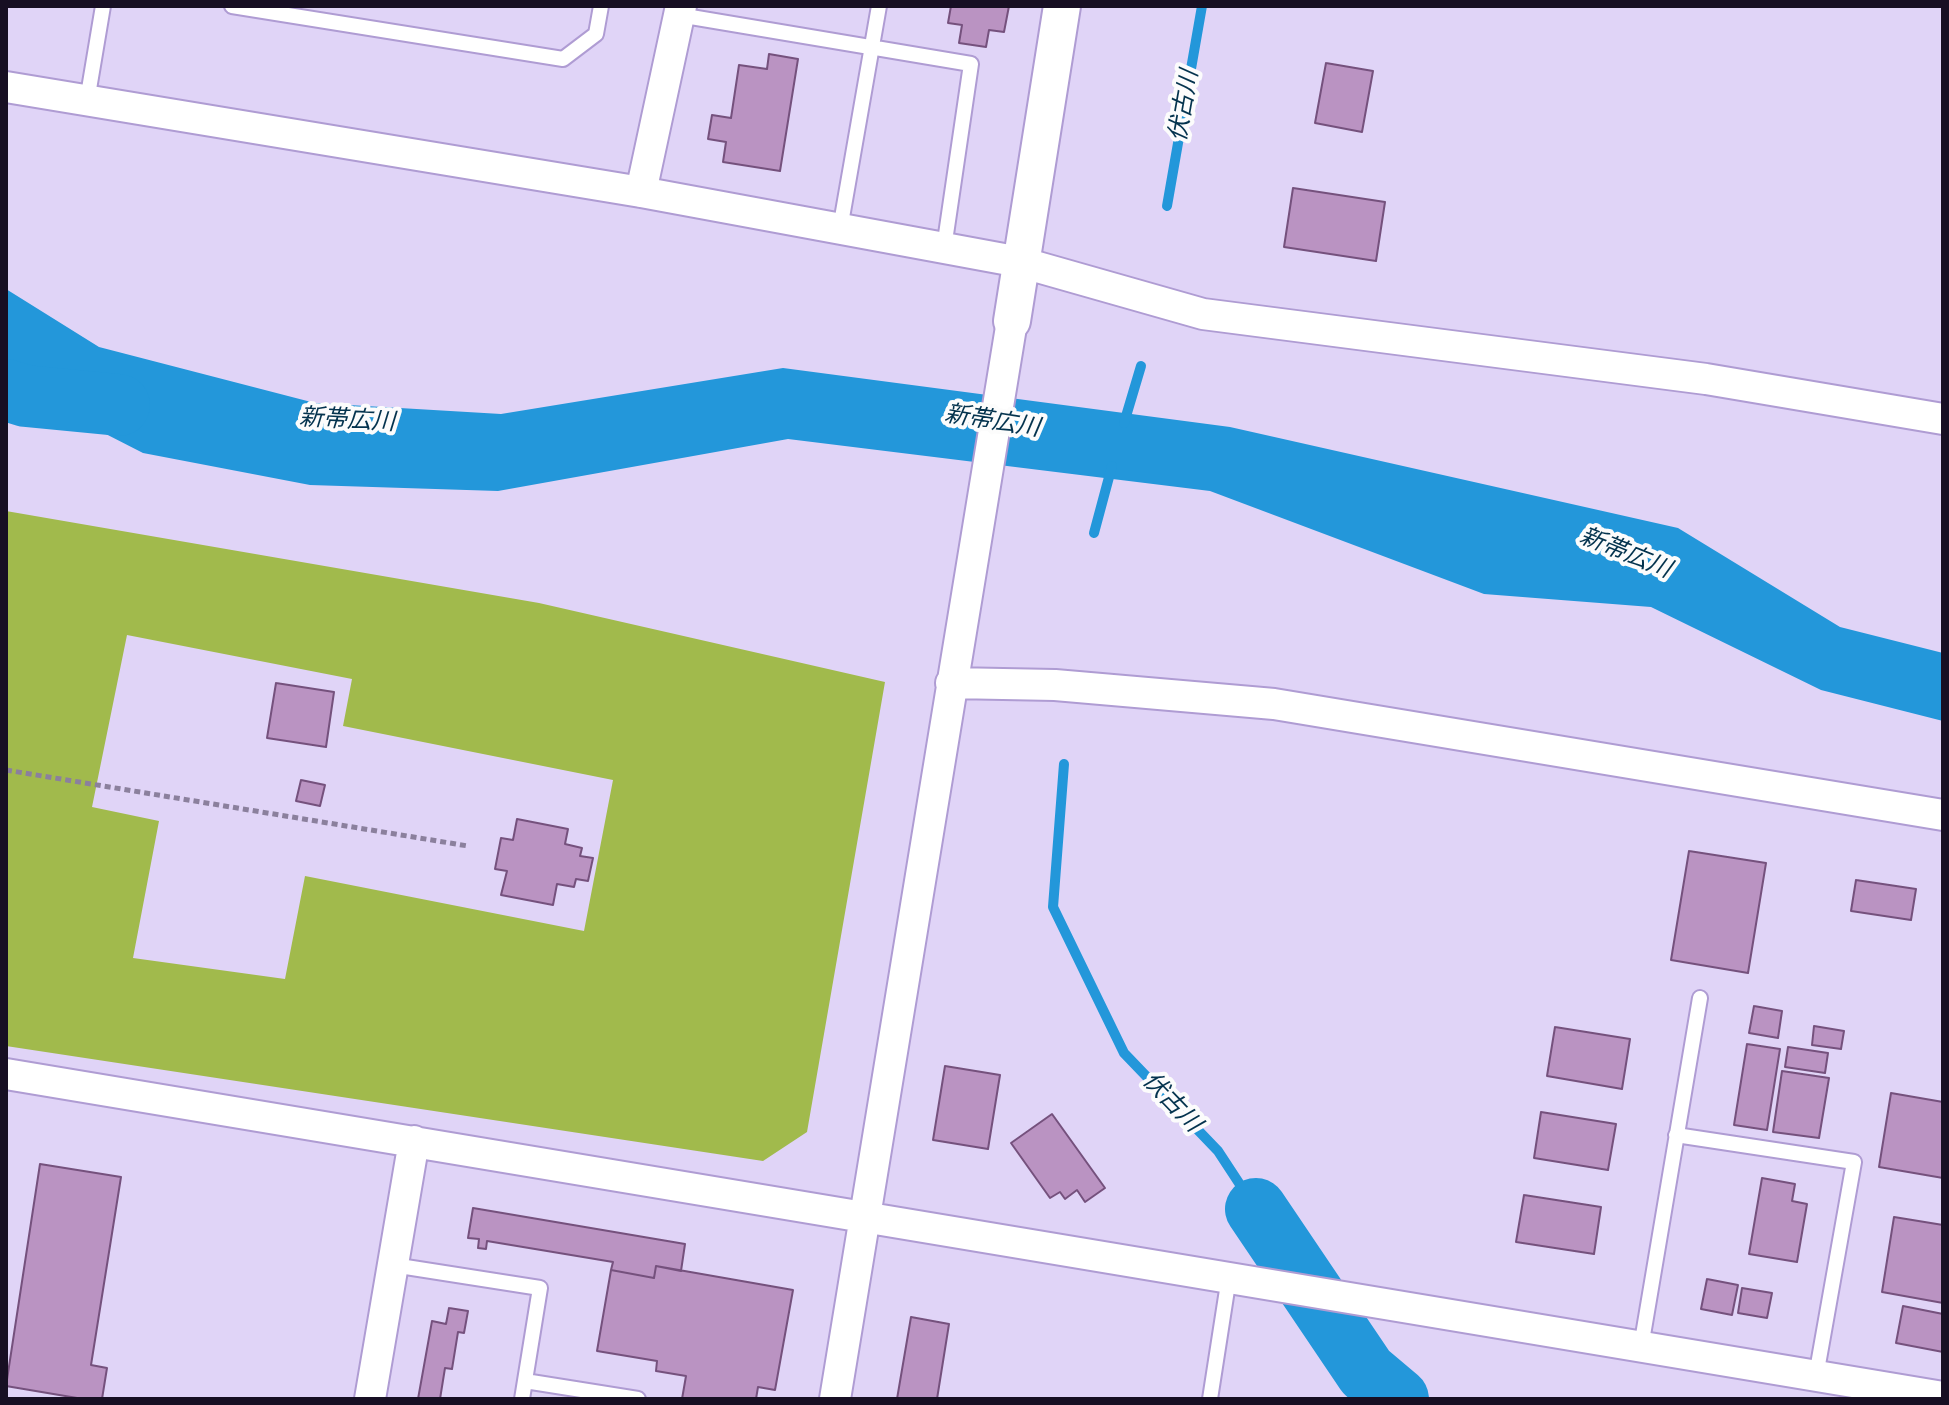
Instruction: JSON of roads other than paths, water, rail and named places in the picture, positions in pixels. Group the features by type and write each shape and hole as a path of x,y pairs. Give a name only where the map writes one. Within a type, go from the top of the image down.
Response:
{"street":[{"path":"835,1399 1062,6"},
{"path":"641,192 680,10"},
{"path":"6,87 641,192 1020,262 1203,314 1706,379 1943,419"},
{"path":"951,683 1055,685 1274,704 1943,815"},
{"path":"6,1074 1943,1397"},
{"path":"370,1399 414,1141"}],"lane":[{"path":"87,101 103,6"},
{"path":"232,6 563,59 596,34 601,6"},
{"path":"840,229 879,6"},
{"path":"680,10 971,64 944,248"},
{"path":"1641,1347 1700,998"},
{"path":"1676,1135 1854,1162 1816,1376"},
{"path":"393,1265 540,1288 522,1399"},
{"path":"1210,1399 1235,1278"},
{"path":"525,1381 638,1399"}],"water":[{"path":"6,289 99,347 315,403 501,414 783,368 1230,427 1678,528 1840,627 1943,653 1943,721 1821,690 1651,607 1484,594 1210,491 788,439 498,491 310,485 143,453 6,383"}],"waterway":[{"name":"伏古川","path":"1167,206 1202,6"},
{"name":"伏古川","path":"1124,423 1141,366"},
{"name":"新帯広川","path":"6,390 26,396 119,405"},
{"name":"伏古川","path":"1094,533 1112,466"},
{"name":"伏古川","path":"1064,764 1053,907 1124,1053 1218,1151 1256,1209"},
{"name":"伏古川","path":"1256,1209 1366,1372 1398,1399"}]}
